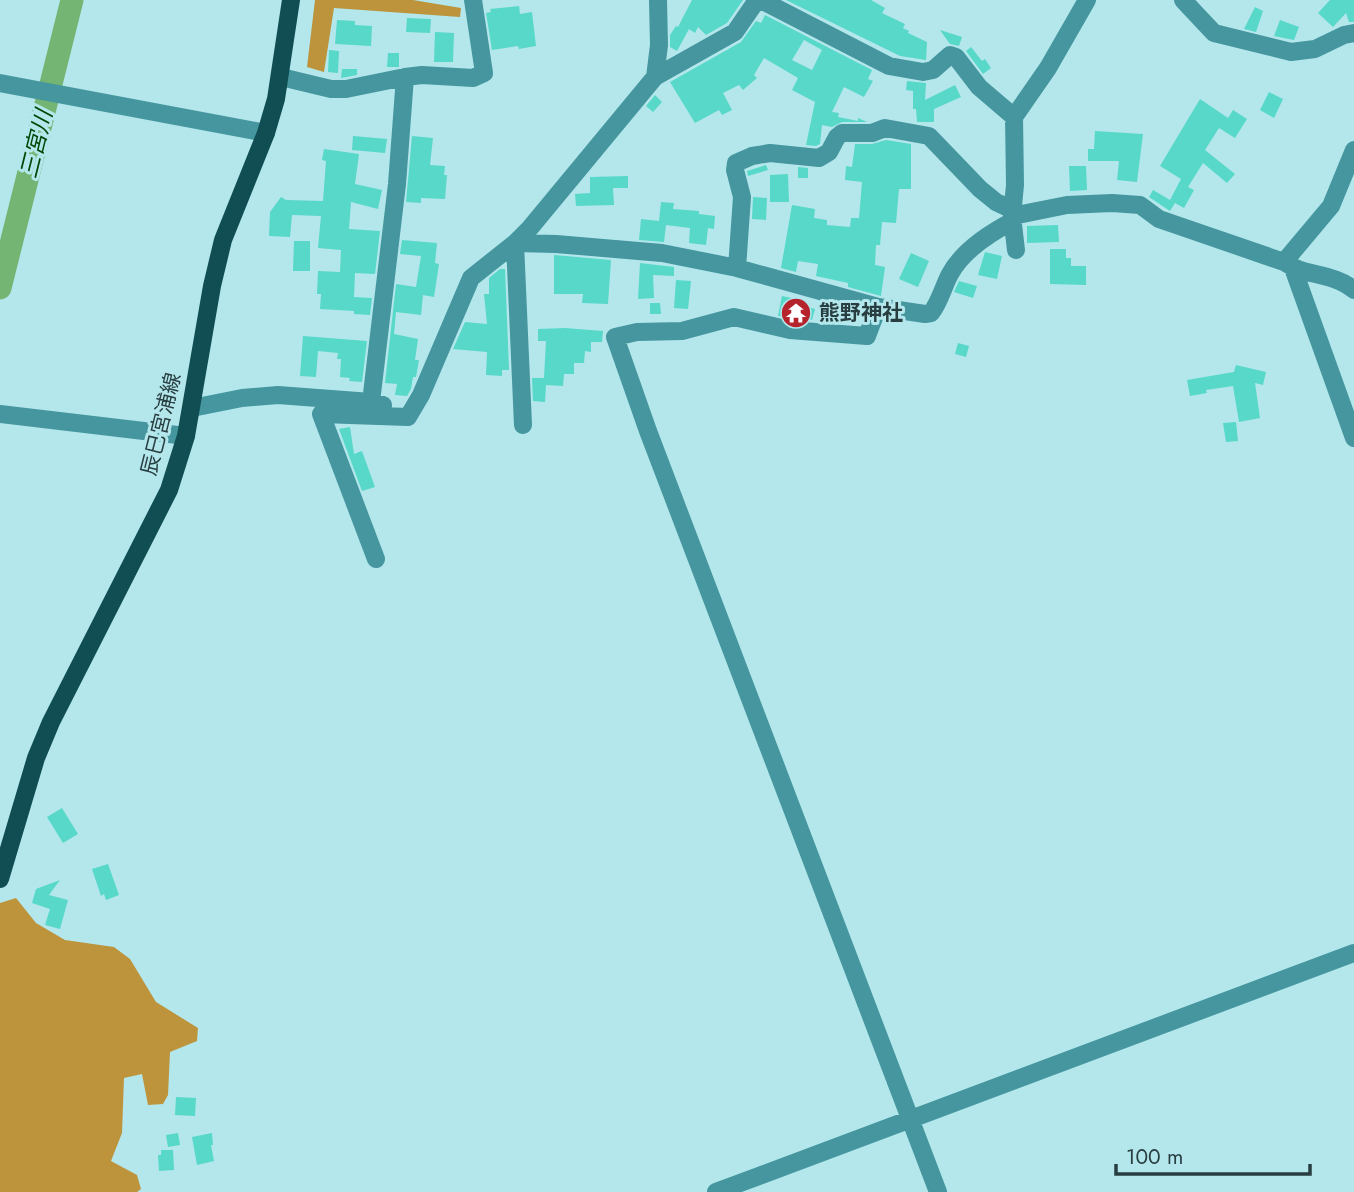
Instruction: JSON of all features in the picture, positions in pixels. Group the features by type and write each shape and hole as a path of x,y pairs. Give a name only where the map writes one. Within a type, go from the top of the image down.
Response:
{"main road":[{"name":"辰巳宮浦線","path":"0,879 36,758 51,722 167,493 186,436 212,286 223,240 266,133 281,77 291,0"}],"street":[{"path":"281,77 331,89 422,75 473,78 484,73 473,0"},
{"path":"656,78 659,45 658,0"},
{"path":"376,559 321,414 408,417 410,409 421,395 471,278 515,243 656,78 735,32 759,0 889,66 923,72 933,71 950,55 956,57 979,87 1014,117"},
{"path":"1016,250 1013,216 1014,117 1048,68 1087,0"},
{"path":"1183,0 1214,33 1290,52 1315,49 1354,33"},
{"path":"371,402 397,184 405,77"},
{"path":"0,83 266,133"},
{"path":"737,268 742,197 735,170 736,163 752,156 771,153 819,158 829,152 837,136 842,133 872,133 885,128 929,136 980,189 1013,216"},
{"path":"1288,265 1331,206 1354,150"},
{"path":"515,243 633,249 737,268 878,307 931,313 959,260 1013,216 1078,204 1120,203 1140,205 1159,219 1288,265 1332,277 1354,290"},
{"path":"515,243 523,425"},
{"path":"1288,265 1354,438"},
{"path":"878,307 867,336 790,330 734,317 682,331 637,332 615,337 648,431 938,1192"},
{"path":"192,408 242,398 278,395 371,402 410,409"},
{"path":"0,414 186,436"},
{"path":"716,1192 1354,953"}],"shaded area":[{"path":"315,0 413,0 461,8 460,17 334,8 324,72 307,67"},
{"path":"16,898 36,923 65,940 114,947 130,959 156,1002 198,1028 197,1041 170,1052 168,1095 163,1104 148,1105 142,1074 124,1078 122,1133 111,1161 137,1175 141,1189 137,1192 0,1192 0,903"}],"building":[{"path":"692,0 743,0 727,23 706,35 698,27 695,33 689,29 677,51 670,47 670,35 676,26 678,27"},
{"path":"786,0 871,0 885,8 882,13 905,24 903,28 909,31 908,33 927,42 926,60 900,56"},
{"path":"1330,0 1354,0 1354,22 1349,22 1346,13 1333,27 1318,13"},
{"path":"519,6 520,14 532,12 536,46 492,50 486,13 491,12 490,9"},
{"path":"1255,7 1263,11 1256,32 1244,29"},
{"path":"765,15 872,70 868,79 873,81 864,97 844,87 832,112 839,113 838,117 858,121 858,118 867,122 842,122 832,127 822,125 820,144 806,145 815,102 792,90 798,78 764,58 754,75 757,78 743,90 739,85 723,93 732,110 722,115 719,110 695,123 670,82 741,42 756,21 761,23","holes":["804,40 822,50 812,70 792,60"]},
{"path":"407,18 431,19 430,33 406,32"},
{"path":"337,20 372,26 371,46 335,44"},
{"path":"1280,20 1299,27 1294,40 1274,36"},
{"path":"940,30 962,37 959,46 950,44"},
{"path":"435,32 454,33 453,62 434,62"},
{"path":"971,47 991,68 983,74 966,51"},
{"path":"329,50 339,51 338,73 328,72"},
{"path":"388,53 399,53 399,67 387,67"},
{"path":"342,69 357,69 357,75 341,78"},
{"path":"907,81 926,83 925,100 955,85 961,97 934,109 934,122 917,122 916,109 913,109 913,91 906,90"},
{"path":"1269,92 1283,99 1274,118 1260,110"},
{"path":"655,95 662,102 653,112 646,106"},
{"path":"1200,99 1228,118 1233,110 1247,119 1235,138 1219,128 1205,150 1235,174 1227,183 1203,163 1188,187 1194,190 1184,208 1175,203 1170,211 1149,197 1153,190 1170,200 1181,179 1160,166"},
{"path":"1095,131 1143,134 1137,182 1117,180 1119,161 1088,161 1088,149 1094,149"},
{"path":"353,136 387,139 385,153 352,150"},
{"path":"412,136 433,138 430,165 445,166 445,199 421,198 421,203 406,202"},
{"path":"886,140 911,144 911,189 899,189 896,223 882,222 880,245 876,245 875,265 885,267 881,296 848,287 848,283 816,276 818,264 798,261 796,272 781,268 792,205 815,209 814,218 827,220 827,225 850,227 851,218 859,218 862,182 845,180 846,166 852,167 855,144 872,144"},
{"path":"324,149 359,154 355,184 382,190 378,209 351,202 349,229 380,231 375,274 355,273 354,297 372,298 370,315 320,309 321,294 317,294 318,271 340,272 341,250 318,248 321,216 292,215 290,237 269,236 270,212 281,197 286,200 323,201 326,161 322,160"},
{"path":"766,165 768,170 748,176 747,171"},
{"path":"1069,166 1086,166 1087,190 1070,191"},
{"path":"798,167 808,168 808,178 798,178"},
{"path":"788,174 789,202 770,202 770,175"},
{"path":"628,176 628,188 613,188 614,205 576,206 575,194 590,193 590,177"},
{"path":"753,197 767,198 766,220 752,219"},
{"path":"661,202 674,203 673,209 699,211 699,214 715,216 714,229 708,228 706,245 689,243 690,228 666,225 664,242 639,240 641,219 659,221"},
{"path":"1058,225 1059,242 1027,243 1027,226"},
{"path":"402,240 437,243 435,263 439,264 434,297 423,295 421,315 396,312 394,334 418,339 415,360 419,360 416,377 413,377 407,396 395,395 397,384 385,383 396,284 416,287 421,256 400,254"},
{"path":"294,241 310,241 310,271 293,271"},
{"path":"1050,249 1066,249 1066,258 1071,258 1071,266 1086,266 1086,285 1050,284"},
{"path":"985,252 1002,256 997,279 978,275"},
{"path":"911,253 929,261 918,287 899,279"},
{"path":"554,255 611,260 608,304 582,303 583,294 554,294"},
{"path":"640,263 674,267 674,276 653,275 654,298 638,299"},
{"path":"500,269 505,269 509,370 502,370 502,376 486,375 487,352 453,349 465,322 487,324 484,294 489,294 489,278"},
{"path":"676,280 691,281 688,309 674,308"},
{"path":"959,281 977,286 973,298 954,292"},
{"name":"熊野神社","path":"782,296 801,300 800,305 815,309 812,320 778,316"},
{"path":"650,303 660,303 661,314 650,314"},
{"path":"538,329 603,331 602,342 591,342 591,352 585,351 584,363 574,363 574,374 564,374 563,386 546,385 545,402 533,401 532,378 544,378 546,341 538,341"},
{"path":"303,336 367,341 362,382 340,377 341,359 337,359 338,353 318,351 316,377 300,376"},
{"path":"958,343 969,346 966,357 955,354"},
{"path":"1236,365 1266,372 1263,385 1255,383 1260,418 1239,422 1233,386 1206,390 1207,393 1190,396 1187,380 1234,372"},
{"path":"1236,422 1238,441 1226,442 1223,423"},
{"path":"350,427 354,454 362,451 375,487 362,491 339,429"},
{"path":"62,808 78,834 63,843 47,817"},
{"path":"108,864 119,895 106,900 104,894 101,896 92,869"},
{"path":"60,880 49,895 68,900 60,929 45,925 50,909 32,903 36,889"},
{"path":"176,1097 196,1098 195,1116 175,1115"},
{"path":"178,1133 180,1145 168,1147 166,1135"},
{"path":"212,1133 214,1161 197,1165 192,1137"},
{"path":"161,1150 173,1150 174,1170 159,1171 158,1155 161,1155"}],"waterway":[{"name":"三宮川","path":"0,288 72,0"}],"place":[{"name":"熊野神社","path":"796,313"}]}
